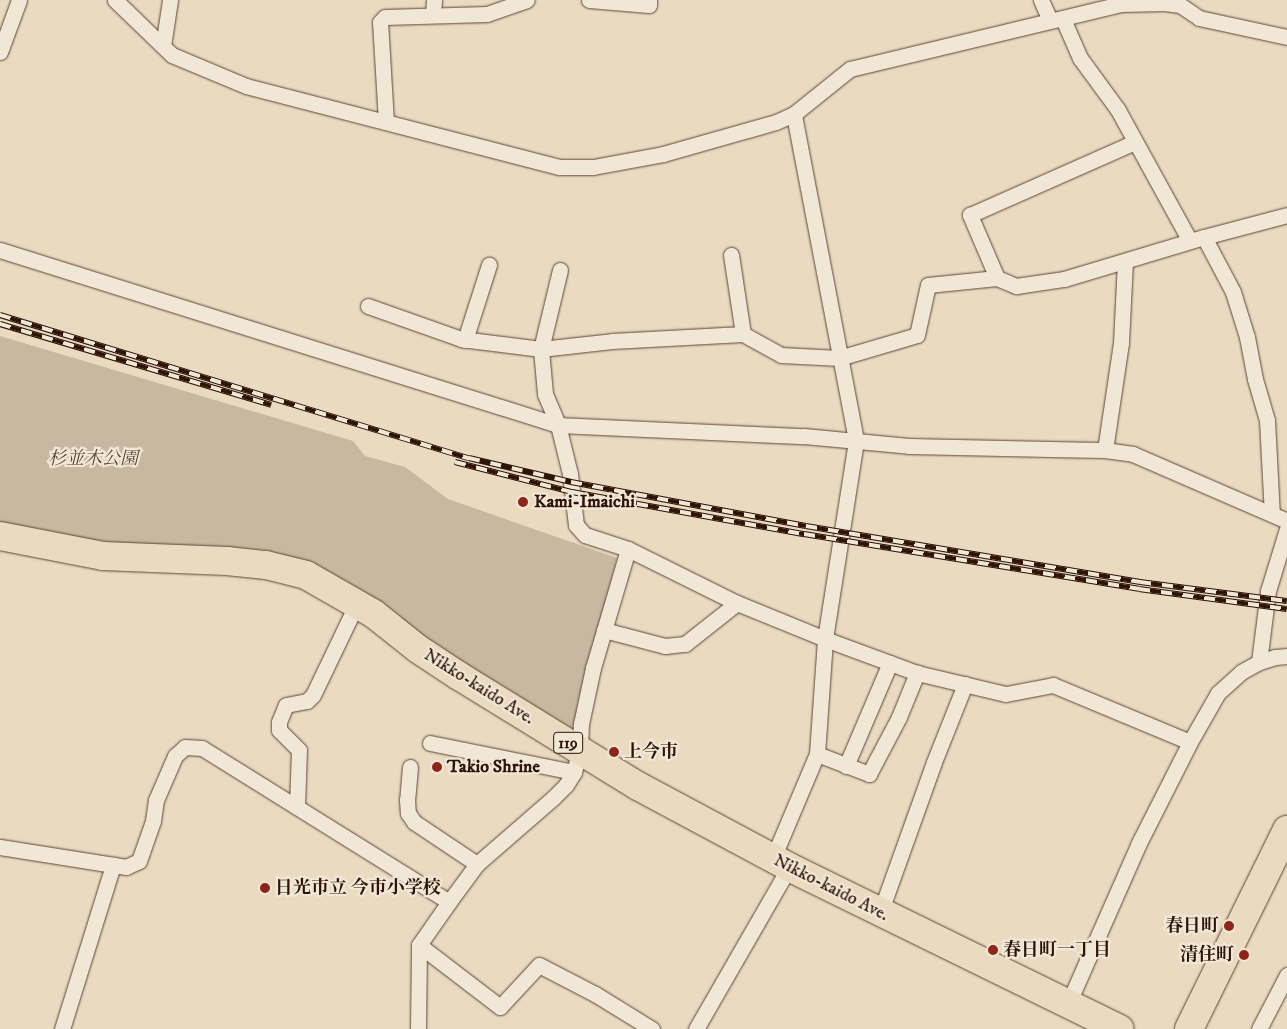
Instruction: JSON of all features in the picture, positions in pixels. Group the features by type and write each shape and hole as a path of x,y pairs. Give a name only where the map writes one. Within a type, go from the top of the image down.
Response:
{"highway":[{"name":"Nikko-kaido Ave.","path":"0,536 103,556 227,561 266,566 306,576 374,614 418,649 577,761 638,786 781,863 1068,1004 1102,1025"},
{"path":"1189,1029 1285,839"}],"street":[{"path":"0,52 19,0"},
{"path":"114,0 172,54 246,86 560,167 593,167 663,154 776,122 794,114 850,69 1066,13 1120,2 1165,3 1180,6 1199,18 1287,38"},
{"path":"162,46 170,0"},
{"path":"433,16 434,0"},
{"path":"386,122 380,22 385,17 487,14 527,0"},
{"path":"589,0 649,5 649,0"},
{"path":"1041,0 1066,13 1080,58 1118,110 1134,142 1233,292 1247,337 1255,379 1267,420 1272,514"},
{"path":"696,1029 781,863 817,754 825,639 856,440 794,114"},
{"path":"997,278 970,215 1134,142"},
{"path":"368,306 465,340 542,349 612,341 743,334 781,355 839,358 917,335 928,285 997,278 1016,286 1064,279 1197,239 1287,215"},
{"path":"0,250 558,425 794,435 909,446 1105,450 1133,454 1287,521"},
{"path":"731,255 743,334"},
{"path":"1105,450 1121,343 1125,261"},
{"path":"465,340 489,265"},
{"path":"560,270 542,349 545,394 558,425 570,474 576,525 585,535 628,549 736,603 917,673 1006,694 1053,685 1190,742"},
{"path":"1260,662 1268,590 1287,529"},
{"path":"418,1029 419,945 476,864 566,785 577,761 581,724 604,630 628,549"},
{"path":"297,807 299,750 279,730 279,722 286,705 307,701 313,695 357,603"},
{"path":"604,630 665,646 685,644 736,603"},
{"path":"1068,1004 1138,845 1190,742 1218,692 1241,672 1260,662 1275,657 1287,656"},
{"path":"846,766 890,663"},
{"path":"817,754 869,774 899,717 917,673"},
{"path":"880,913 934,762 966,684"},
{"path":"430,743 577,761"},
{"path":"0,848 126,867 139,862 153,821 156,800 175,756 185,747 202,748 450,902"},
{"path":"410,767 407,800 408,813 414,822 476,864"},
{"path":"62,1029 113,865"},
{"path":"419,945 500,1007 539,965 595,994 652,1029"},
{"path":"1259,1029 1287,975"}],"green space":[{"name":"杉並木公園","path":"0,336 353,441 365,456 405,467 448,499 617,558 579,714 575,742 355,594 0,530"}],"railway":[{"path":"0,315 469,458 571,482 806,526 1140,582 1287,601"},
{"path":"0,324 271,405"},
{"path":"455,462 572,492 804,534 1139,589 1287,609"}],"place":[{"name":"Kami-Imaichi","path":"523,502"},
{"name":"上今市","path":"614,752"},
{"name":"Takio Shrine","path":"437,767"},
{"name":"日光市立 今市小学校","path":"265,888"},
{"name":"春日町","path":"1229,926"},
{"name":"春日町一丁目","path":"993,950"},
{"name":"清住町","path":"1244,955"}]}
